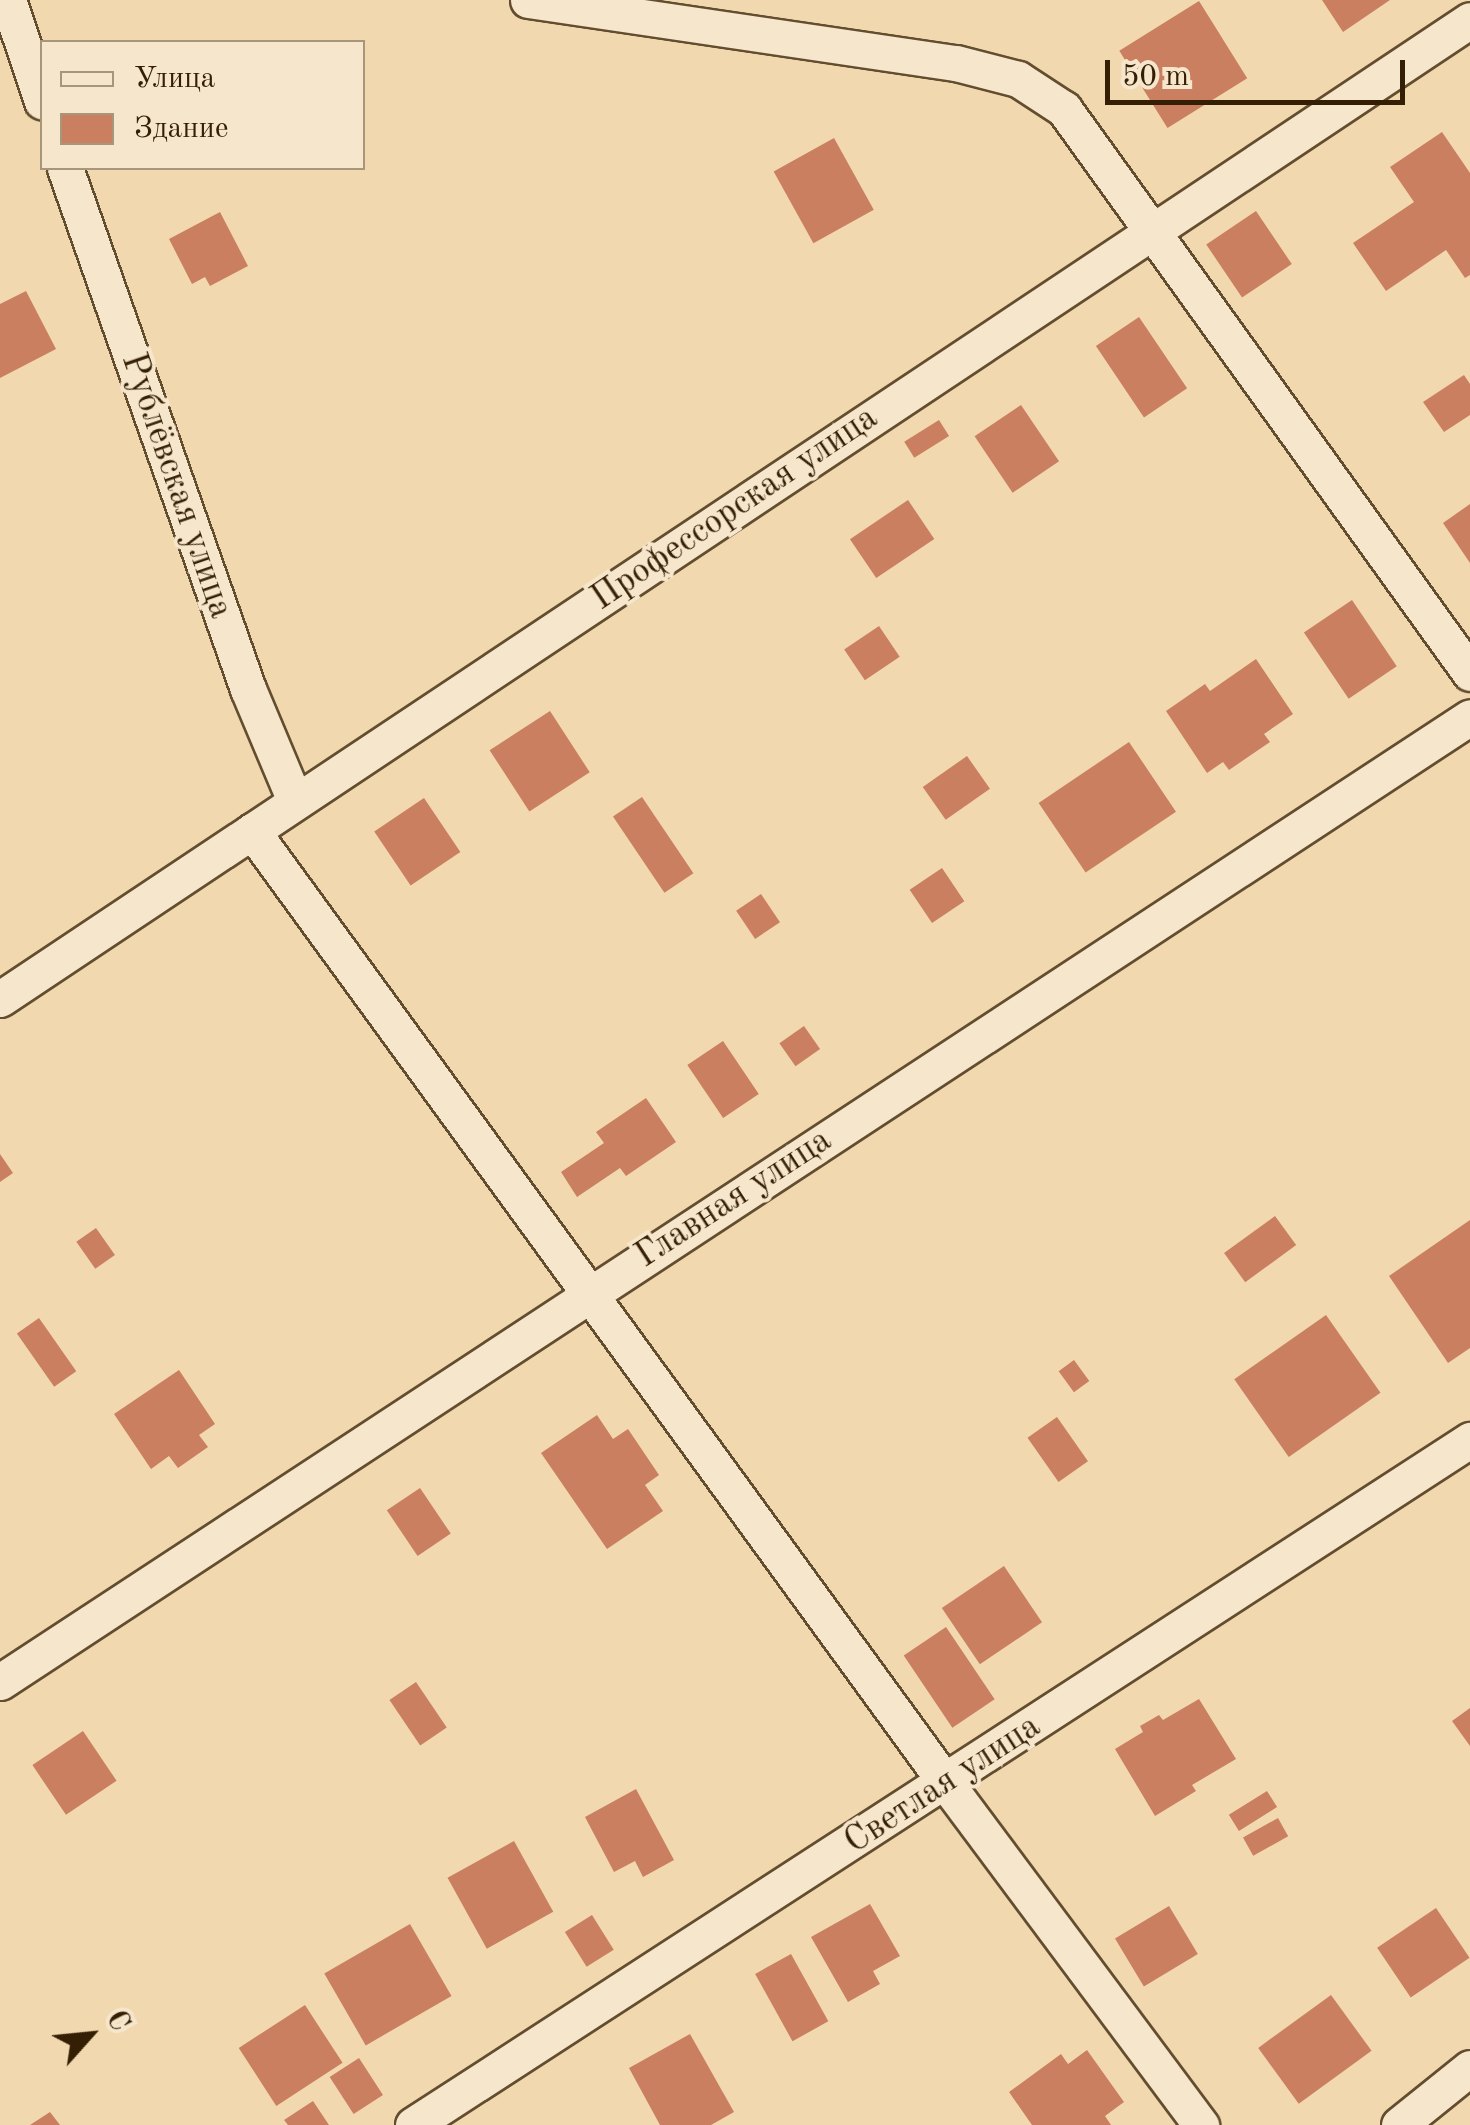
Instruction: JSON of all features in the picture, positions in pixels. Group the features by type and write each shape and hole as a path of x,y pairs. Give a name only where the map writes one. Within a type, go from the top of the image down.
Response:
{"street":[{"path":"8,0 40,95"},
{"path":"528,0 956,63 1018,79 1064,109 1156,230 1470,673"},
{"name":"Профессорская улица","path":"0,998 1470,20"},
{"name":"Рублёвская улица","path":"66,170 248,689 295,801"},
{"name":"Главная улица","path":"0,1682 1470,717"},
{"path":"252,830 946,1783 1202,2125"},
{"name":"Светлая улица","path":"412,2125 946,1783 1470,1440"},
{"path":"1399,2125 1470,2068"}],"building":[{"path":"1322,0 1390,0 1343,32"},
{"path":"1199,1 1247,78 1168,128 1119,51"},
{"path":"1442,132 1470,173 1470,275 1465,278 1446,250 1386,291 1353,243 1414,202 1390,167"},
{"path":"834,138 874,210 813,243 774,171"},
{"path":"1256,211 1292,264 1242,298 1206,245"},
{"path":"220,212 248,266 210,286 205,277 192,284 169,239"},
{"path":"26,291 56,349 0,378 0,304"},
{"path":"1139,317 1187,388 1144,417 1096,346"},
{"path":"1464,375 1470,384 1470,415 1444,432 1423,402"},
{"path":"1021,405 1059,461 1013,493 975,436"},
{"path":"939,420 949,436 914,458 904,442"},
{"path":"908,500 934,539 876,578 850,539"},
{"path":"1470,504 1470,563 1443,523"},
{"path":"1352,600 1397,666 1349,699 1304,632"},
{"path":"879,626 900,657 865,680 844,649"},
{"path":"1256,659 1293,714 1264,734 1270,742 1229,770 1223,762 1207,773 1166,711 1205,684 1210,691"},
{"path":"550,711 590,772 529,811 490,750"},
{"path":"1129,742 1176,812 1086,873 1039,803"},
{"path":"967,756 990,789 946,820 923,787"},
{"path":"642,797 693,873 664,893 613,817"},
{"path":"424,798 460,852 411,885 374,832"},
{"path":"942,868 964,901 932,923 910,890"},
{"path":"761,894 780,922 755,939 736,911"},
{"path":"804,1026 820,1049 795,1066 779,1043"},
{"path":"723,1041 759,1094 723,1118 687,1065"},
{"path":"646,1098 676,1142 626,1176 620,1168 577,1197 561,1172 604,1143 596,1132"},
{"path":"0,1154 13,1173 0,1182"},
{"path":"1275,1216 1296,1245 1245,1282 1224,1253"},
{"path":"1470,1220 1470,1348 1448,1363 1389,1276"},
{"path":"96,1228 115,1255 95,1269 76,1242"},
{"path":"1326,1315 1380,1393 1289,1457 1234,1379"},
{"path":"39,1318 76,1371 54,1387 17,1333"},
{"path":"1074,1360 1089,1381 1074,1392 1059,1371"},
{"path":"179,1370 215,1424 199,1435 208,1447 178,1468 169,1456 151,1469 114,1414"},
{"path":"597,1415 613,1439 628,1429 659,1475 645,1485 663,1511 607,1549 541,1453"},
{"path":"1057,1417 1088,1461 1058,1482 1028,1438"},
{"path":"420,1488 451,1534 418,1556 387,1510"},
{"path":"1004,1566 1042,1622 980,1664 942,1608"},
{"path":"946,1627 995,1699 952,1728 904,1656"},
{"path":"416,1682 447,1728 420,1745 389,1700"},
{"path":"1199,1699 1236,1759 1192,1785 1196,1791 1155,1816 1115,1749 1143,1732 1140,1726 1159,1715 1163,1720"},
{"path":"1470,1708 1470,1746 1452,1721"},
{"path":"83,1731 117,1781 66,1815 32,1765"},
{"path":"636,1789 674,1860 643,1877 635,1861 614,1872 585,1817"},
{"path":"1267,1791 1277,1807 1239,1831 1229,1815"},
{"path":"1278,1818 1288,1836 1253,1856 1243,1837"},
{"path":"514,1841 553,1912 487,1949 448,1878"},
{"path":"870,1904 900,1956 873,1971 880,1984 848,2002 811,1937"},
{"path":"1169,1906 1198,1954 1144,1986 1115,1938"},
{"path":"1436,1908 1470,1958 1411,1997 1377,1948"},
{"path":"592,1915 614,1950 587,1967 565,1932"},
{"path":"410,1924 452,1996 366,2045 324,1974"},
{"path":"791,1954 828,2021 792,2041 755,1974"},
{"path":"1331,1995 1372,2051 1299,2104 1258,2048"},
{"path":"305,2005 343,2063 276,2106 239,2048"},
{"path":"690,2034 734,2112 711,2125 660,2125 629,2068"},
{"path":"1087,2050 1124,2102 1105,2116 1111,2125 1032,2125 1009,2092 1061,2054 1068,2064"},
{"path":"359,2058 383,2095 354,2114 330,2077"},
{"path":"313,2101 329,2125 288,2125 284,2120"},
{"path":"50,2112 60,2125 30,2125"}]}
